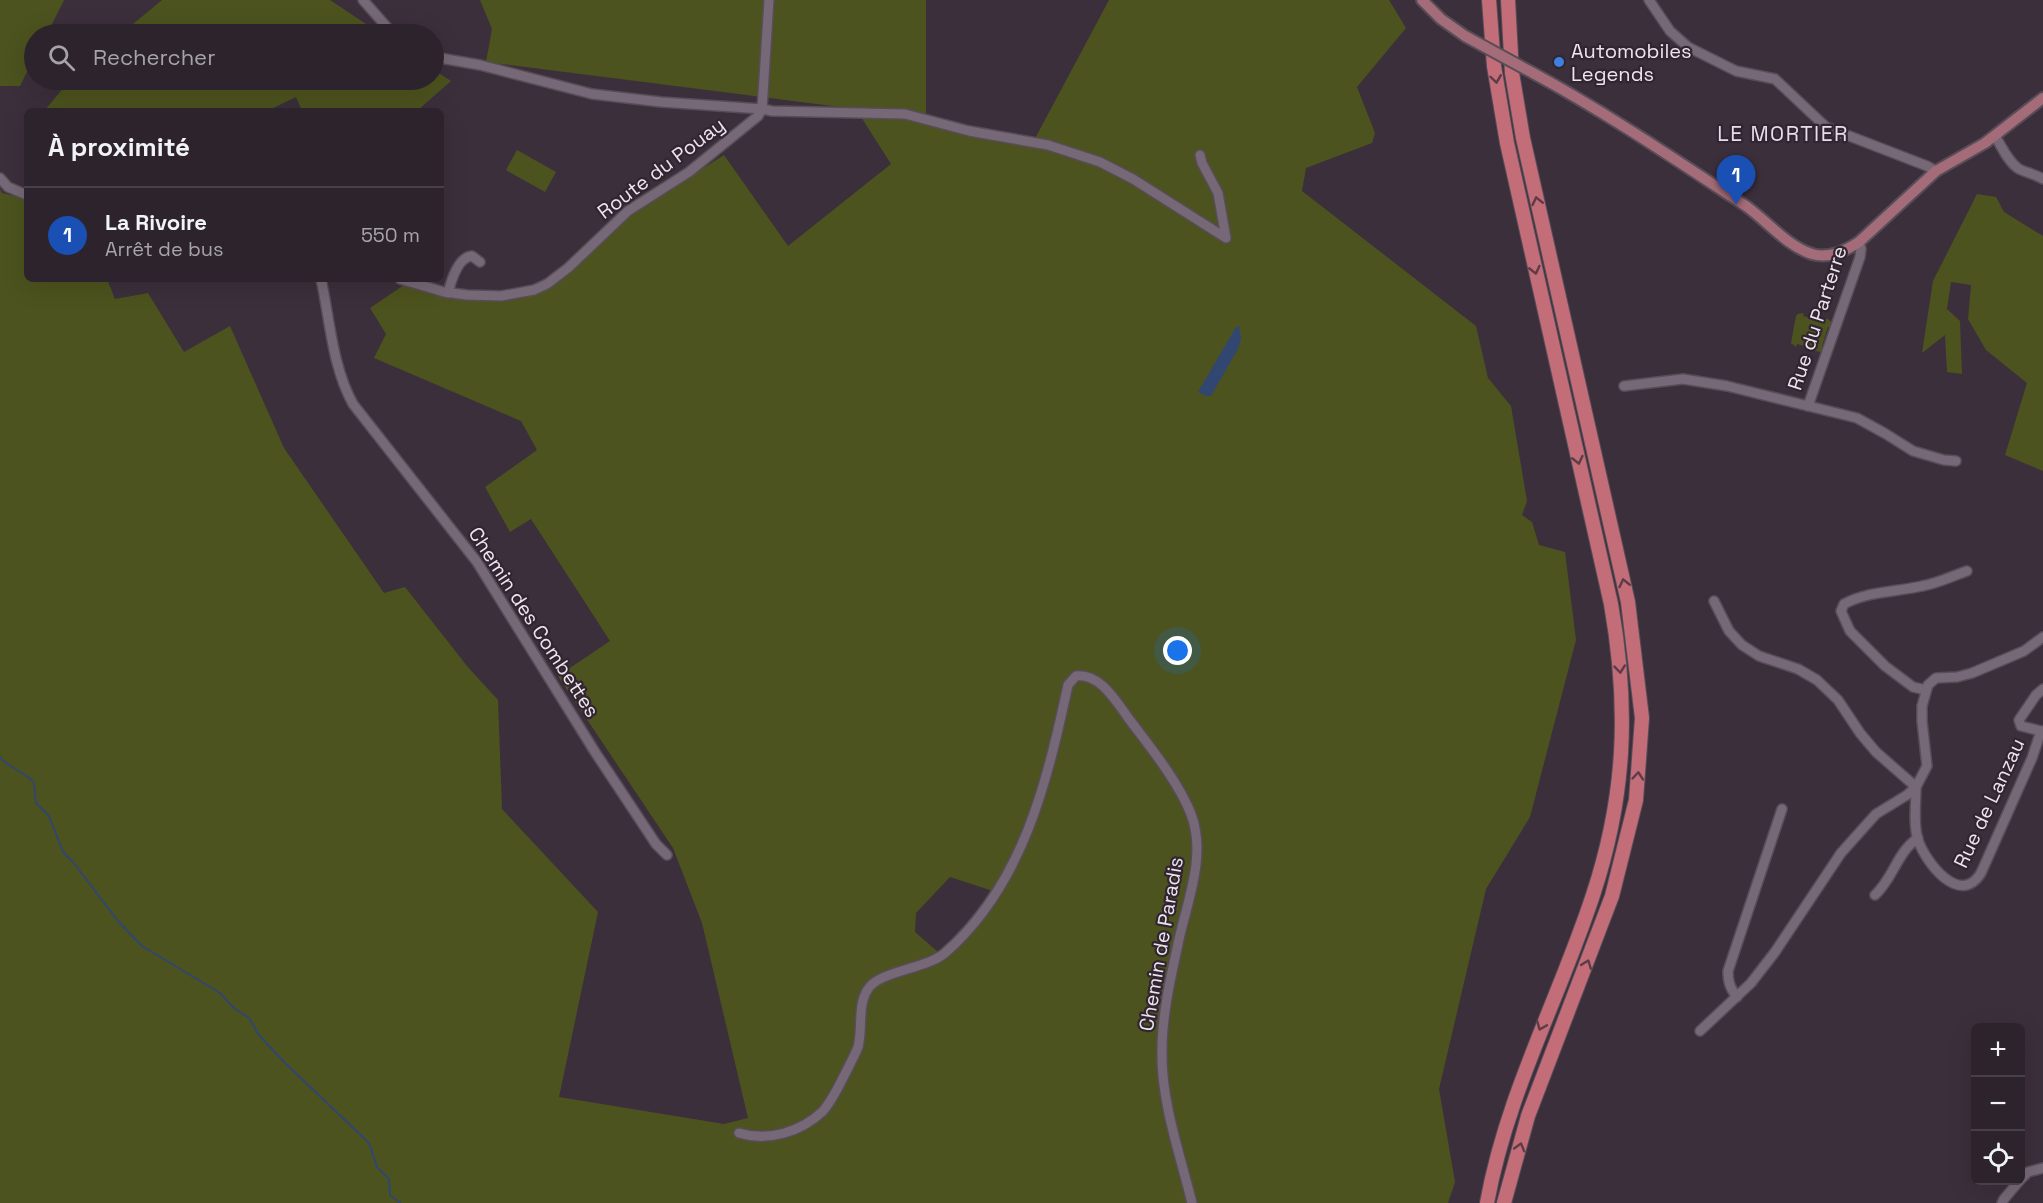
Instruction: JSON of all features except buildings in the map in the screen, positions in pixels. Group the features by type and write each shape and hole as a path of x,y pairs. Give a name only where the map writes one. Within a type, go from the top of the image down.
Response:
{"highway":[{"path":"1487,1203 1511,1108 1581,927 1605,854 1617,798 1623,722 1617,640 1611,604 1507,143 1494,66 1490,0"},
{"path":"1504,1203 1528,1116 1612,896 1636,800 1642,718 1628,602 1523,138 1512,73 1508,0"}],"main road":[{"path":"1422,0 1440,19 1465,36 1595,107 1750,209 1806,251 1827,256 1848,249 1859,242 1936,171 1995,136 2043,98"}],"street":[{"path":"363,0 384,24"},
{"path":"762,109 769,0"},
{"path":"1649,0 1670,31 1688,47 1736,70 1775,80 1826,127 1936,171"},
{"path":"444,59 480,65 592,94 784,112 905,114 969,131 1048,145 1100,162 1133,179 1226,238 1218,194 1200,155"},
{"name":"Route du Pouay","path":"408,282 448,293 482,296 527,292 547,284 568,268 628,211 689,172 758,116 762,109"},
{"path":"1995,136 2010,161 2019,168 2043,179"},
{"path":"0,178 8,186 24,194"},
{"name":"Rue du Parterre","path":"1808,406 1860,257 1859,242"},
{"path":"448,293 452,280 466,256 472,256 480,262"},
{"name":"Chemin des Combettes","path":"322,282 338,370 353,404 477,562 595,752 656,844 667,855"},
{"name":"Rue du Parterre","path":"1624,386 1683,379 1698,380 1857,418 1913,452 1956,461"},
{"path":"1926,690 1913,687 1885,666 1850,631 1841,611 1844,604 1856,599 1935,583 1967,571"},
{"path":"1714,601 1729,631 1742,645 1759,656 1798,669 1817,680 1846,710 1860,733 1876,752 1916,787"},
{"path":"1700,1031 1751,983 1775,952 1841,853 1876,814 1916,787 1927,766 1922,706 1926,690 1936,678 1957,677 1972,673 2024,651 2043,637"},
{"name":"Chemin de Paradis","path":"739,1133 752,1137 777,1135 803,1126 824,1110 858,1048 866,991 874,982 925,964 943,955 971,926 988,904 1018,854 1038,805 1051,763 1068,685 1076,676 1086,675 1095,679 1117,702 1150,747 1179,792 1191,814 1195,829 1195,863 1191,899 1181,932 1168,997 1162,1051 1171,1120 1192,1203"},
{"name":"Rue de Lanzau","path":"1916,787 1918,838 1929,861 1942,876 1954,884 1962,886 1977,880 2042,731 2026,729 2021,726 2019,720 2036,694 2043,689"},
{"path":"1737,997 1731,990 1728,980 1729,965 1782,809"},
{"path":"1875,895 1884,887 1905,848 1918,838"},
{"path":"2025,1175 2043,1168"},
{"path":"2002,1203 2016,1185"}],"green space":[{"path":"0,0 64,0 52,24 24,24 24,78 20,86 0,86"},
{"path":"162,0 330,0 366,24 133,24"},
{"path":"480,0 926,0 926,125 1031,146 1109,0 1389,0 1406,28 1357,87 1375,133 1372,143 1306,168 1302,191 1476,326 1488,378 1511,406 1527,501 1522,515 1532,522 1539,545 1565,552 1576,640 1530,817 1486,889 1439,1089 1455,1182 1448,1203 0,1203 0,189 2,193 24,198 24,282 108,282 115,299 148,293 184,352 230,326 284,448 384,593 405,587 467,666 498,700 502,809 598,912 559,1097 724,1124 748,1118 702,923 673,848 558,676 610,641 531,519 510,532 485,487 537,450 521,421 374,358 386,334 370,308 404,285 440,294 533,294 629,215 724,155 788,246 891,164 856,109 486,62 492,29","holes":["950,877 999,893 945,958 915,932 916,913"]},
{"path":"444,76 451,81 444,87"},
{"path":"62,90 441,90 420,108 301,108 296,97 273,108 47,108"},
{"path":"517,150 556,172 545,192 506,170"},
{"path":"1977,194 1996,197 2004,212 2043,236 2043,471 2005,455 2027,383 1986,350 1968,319 1971,285 1951,282 1947,309 1960,321 1962,374 1947,372 1945,335 1922,353 1933,281"},
{"path":"1804,313 1803,316 1815,319 1816,316 1831,322 1822,346 1825,347 1821,352 1808,350 1808,347 1797,344 1796,347 1791,343 1796,316"}],"water":[{"path":"1239,326 1241,338 1239,347 1211,396 1198,392 1236,327"}],"waterway":[{"path":"0,757 34,783 36,803 49,816 63,852 118,921 142,946 220,993 235,1009 249,1018 259,1035 284,1062 369,1143 377,1167 389,1179 390,1195 400,1203"}],"place":[{"name":"Automobiles Legends","path":"1559,62"},
{"name":"La Rivoire","path":"1736,205"}],"district":[{"name":"LE MORTIER","path":"1783,133"}]}
